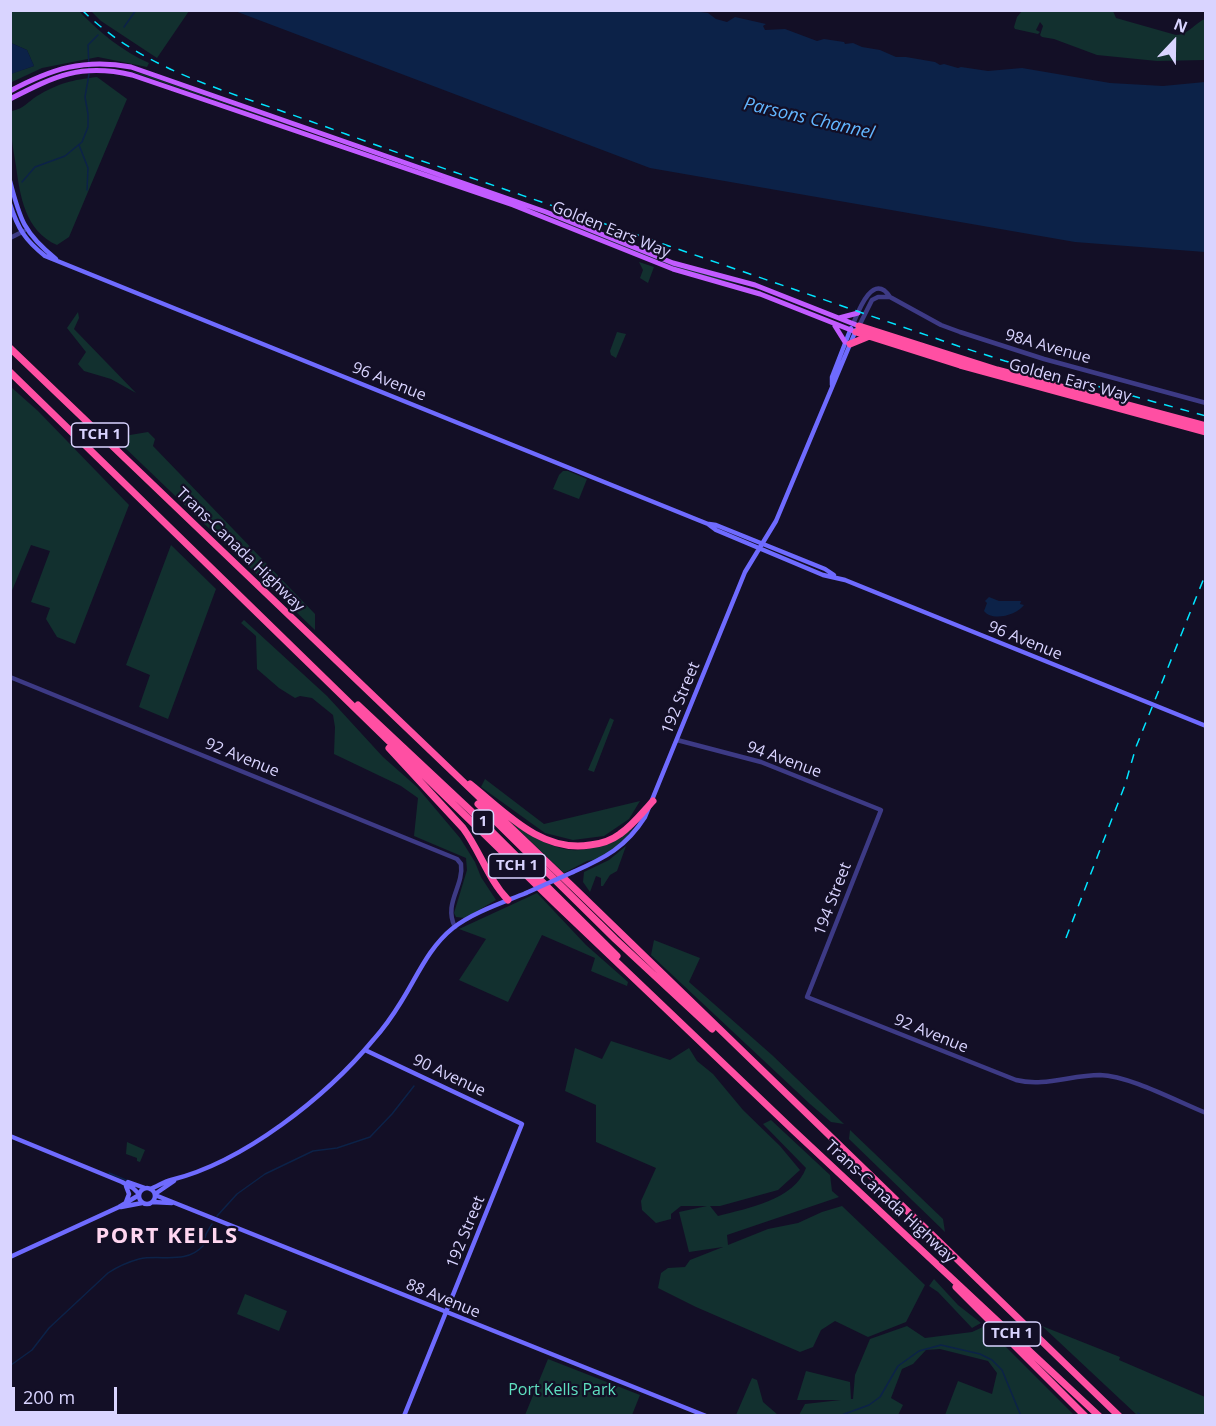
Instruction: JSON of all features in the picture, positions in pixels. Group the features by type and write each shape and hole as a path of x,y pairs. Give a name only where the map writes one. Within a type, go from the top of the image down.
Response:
{"highway":[{"name":"Golden Ears Way","path":"854,328 867,337 960,365 1206,432"},
{"name":"Golden Ears Way","path":"854,328 1007,373 1206,426"},
{"path":"848,343 867,337"},
{"name":"Trans-Canada Highway","path":"10,348 573,887 1119,1416"},
{"name":"Trans-Canada Highway","path":"10,372 557,905 794,1131 1099,1416"},
{"name":"Trans-Canada Highway","path":"292,647 470,810 609,946 665,1006"},
{"path":"371,725 385,744 463,828 475,846 491,880 508,900"},
{"path":"437,758 536,836 556,845 577,848 598,844 618,836 633,824 653,801"},
{"path":"924,1252 965,1297 1085,1416"},
{"path":"1080,1377 1124,1416"}],"main road":[{"name":"Golden Ears Way","path":"11,97 64,71 85,64 109,64 142,71 546,212 673,262 746,282 839,318 854,328"},
{"name":"Golden Ears Way","path":"11,97 19,87 43,74 87,70 116,72 140,77 513,205 672,269 753,291 834,324 854,328"},
{"path":"10,87 19,87"},
{"path":"10,181 23,231"},
{"path":"10,204 23,231"},
{"name":"96 Avenue","path":"23,231 61,262 708,524 717,530 760,545 823,575 836,576 1206,726"},
{"path":"839,318 858,313"},
{"path":"834,324 848,343"},
{"name":"192 Street","path":"176,1179 237,1152 276,1128 331,1085 388,1021 436,945 455,927 508,900 597,861 624,844 639,826 653,801 745,572 776,521 832,385 837,379 854,328"},
{"name":"90 Avenue","path":"364,1050 522,1124"},
{"name":"192 Street","path":"404,1416 522,1124"},
{"path":"10,1136 134,1188 143,1203"},
{"path":"152,1202 164,1186 176,1179"},
{"path":"10,1257 119,1207 147,1189 176,1179"},
{"path":"123,1183 147,1189 155,1195"},
{"path":"123,1183 129,1194 126,1202"},
{"path":"164,1186 164,1193 170,1201"},
{"name":"88 Avenue","path":"155,1195 706,1416"},
{"name":"88 Avenue","path":"119,1207 136,1203 170,1201"}],"street":[{"path":"10,238 23,231"},
{"name":"192 Street","path":"854,328 864,299 872,291 883,291 890,297"},
{"name":"192 Street","path":"854,328 872,300 878,297 890,297"},
{"name":"98A Avenue","path":"890,297 941,325 960,332 1044,359 1206,403"},
{"name":"92 Avenue","path":"10,677 457,859 462,864 462,872 450,912 455,927"},
{"name":"94 Avenue","path":"677,740 760,762 881,810"},
{"name":"194 Street","path":"807,997 881,810"},
{"name":"92 Avenue","path":"807,997 1008,1078 1029,1083 1099,1075 1116,1077 1206,1113"}],"green space":[{"path":"11,11 79,11 111,40 129,53 149,63 147,67 98,57 42,68 12,82 10,74 34,66 27,50 11,43"},
{"path":"91,11 189,11 157,58 101,21"},
{"path":"1022,11 1113,11 1116,18 1176,35 1184,33 1205,19 1205,60 1157,61 1097,55 1054,39 1042,37 1040,35 1043,26 1040,22 1036,30 1040,32 1038,34 1015,29 1017,17"},
{"path":"130,71 143,74 314,134"},
{"path":"97,77 127,99 69,237 57,245 38,231 26,212 12,140 11,114 12,111 23,107 52,88 73,81"},
{"path":"528,208 664,261 753,286 710,278 669,265"},
{"path":"639,262 654,267 648,283 640,278 643,270"},
{"path":"78,312 79,318 74,329 136,393 111,379 84,371 78,364 86,352 67,328"},
{"path":"617,332 626,334 616,358 611,355 610,351"},
{"path":"11,387 38,411 129,505 75,644 57,637 46,619 50,608 31,602 50,551 31,545 11,593"},
{"path":"148,432 155,439 153,446 315,614 315,630 120,443 124,436"},
{"path":"563,471 587,479 579,499 553,489"},
{"path":"171,545 216,589 168,719 139,707 150,675 126,665"},
{"path":"244,620 327,696 383,757 417,787 460,838 496,900 465,918 456,917 454,913 467,870 466,858 414,836 418,798 401,786 334,754 333,715 312,698 300,696 295,698 257,669 256,636 241,623"},
{"path":"610,718 614,720 594,772 588,770"},
{"path":"485,779 544,824 640,801 629,819 604,836 573,840 545,833 481,787"},
{"path":"504,816 546,843 569,850 594,847 631,827 633,829 619,845 598,859 587,861 564,873"},
{"path":"626,846 617,871 610,875 603,886 601,886 601,878 596,876 590,892 583,882 584,872 609,860"},
{"path":"537,893 586,945 628,982 627,986 591,971 595,958 542,935 508,1002 459,980 486,939 459,929"},
{"path":"654,940 700,958 689,982 772,1055 844,1124 831,1122 810,1104 651,955"},
{"path":"611,1041 670,1060 689,1048 697,1061 713,1074 743,1110 780,1146 800,1170 778,1190 720,1206 710,1206 718,1216 769,1201 791,1188 800,1179 806,1168 763,1124 771,1120 830,1175 832,1191 839,1197 727,1235 728,1245 768,1229 798,1223 842,1206 925,1285 906,1322 868,1337 835,1321 821,1330 813,1347 800,1352 658,1288 661,1273 668,1268 685,1267 690,1260 723,1247 689,1252 679,1212 707,1206 681,1206 671,1214 671,1219 656,1223 642,1210 641,1201 656,1168 596,1142 596,1105 565,1091 575,1048 602,1059"},
{"path":"850,1130 943,1219 945,1232 849,1139"},
{"path":"127,1142 145,1150 140,1162 137,1158 126,1154"},
{"path":"934,1279 958,1305 981,1323 972,1328 938,1292 929,1286"},
{"path":"245,1294 287,1311 279,1331 237,1314"},
{"path":"907,1326 925,1338 972,1332 985,1326 1074,1415 945,1415 958,1381 992,1394 997,1373 988,1361 940,1349 926,1350 913,1364 902,1369 891,1398 903,1405 898,1415 799,1415 805,1404 841,1400 797,1400 806,1371 850,1382 851,1399 853,1399 855,1375 870,1339"},
{"path":"1042,1326 1120,1357 1119,1360 1205,1397 1205,1415 1137,1415"},
{"name":"Port Kells Park","path":"548,1359 640,1395 632,1415 525,1415"},
{"path":"752,1378 757,1380 763,1402 778,1415 736,1415"}],"water":[{"name":"Parsons Channel","path":"235,11 693,11 708,13 716,19 727,22 735,17 766,24 763,26 765,30 785,29 817,41 824,39 845,44 853,43 896,57 935,62 958,68 988,71 1022,68 1110,83 1163,86 1205,82 1205,252 1075,242 650,168"},
{"path":"11,43 27,50 34,66 11,74"},
{"path":"989,597 999,601 1021,601 1020,604 1024,605 1016,612 1004,616 993,616 984,611 987,603 985,601"}],"waterway":[{"path":"124,27 136,10"},
{"path":"89,69 88,45 98,35"},
{"path":"22,182 35,167 65,156 82,142 88,127 85,97 89,74"},
{"path":"79,145 88,168 87,190"},
{"path":"217,1216 237,1194 265,1174 313,1151 337,1148 370,1137 414,1086"},
{"path":"109,1173 128,1181"},
{"path":"11,1365 32,1350 49,1328 108,1273 139,1259 173,1258 196,1252 203,1246 212,1224"},
{"path":"839,1416 869,1405 880,1397 898,1366 919,1351 941,1345 980,1354 992,1360 1002,1370 1021,1416"},
{"path":"1138,1413 1142,1416"}],"railway":[{"path":"82,10 128,46 179,73 232,94 958,346 1206,416"},
{"path":"1066,938 1125,785 1136,747 1206,573"}],"district":[{"name":"PORT KELLS","path":"167,1237"}]}
